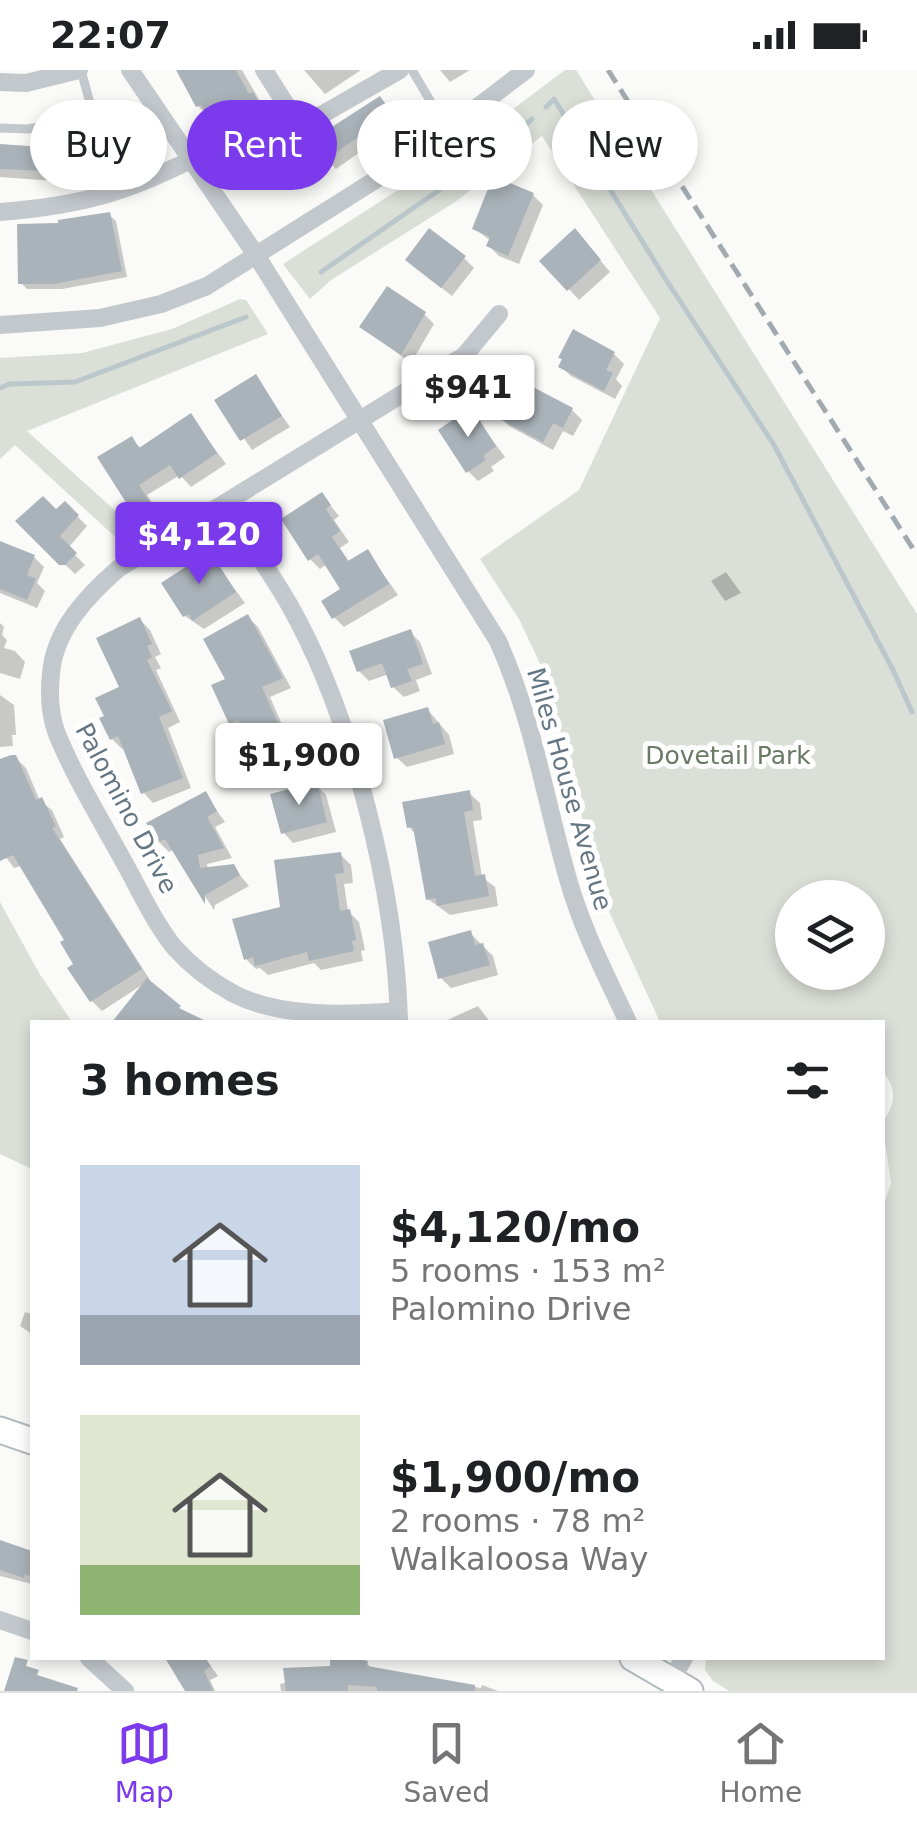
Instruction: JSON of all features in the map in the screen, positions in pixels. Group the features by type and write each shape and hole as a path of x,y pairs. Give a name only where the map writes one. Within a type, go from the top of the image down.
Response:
{"main road":[{"path":"0,1430 30,1439"},
{"path":"638,1660 682,1676"}],"street":[{"path":"0,82 26,83 80,70"},
{"name":"Miles House Avenue","path":"130,70 187,152"},
{"path":"264,70 290,111 316,118 400,70"},
{"path":"489,100 520,76"},
{"path":"0,212 56,208 137,187 187,162"},
{"name":"Miles House Avenue","path":"213,190 498,641 534,736 580,919 627,1020"},
{"path":"0,325 100,318 161,304 207,286 359,190"},
{"name":"Palomino Drive","path":"398,1016 268,1005 236,995 204,975 174,946 92,804 56,730 50,701 50,670 59,643 82,604 119,568 464,356 499,314"},
{"path":"224,504 291,607 348,746 391,923 398,1016"},
{"path":"0,1620 30,1629"},
{"path":"91,1660 125,1691"}],"lane":[{"path":"0,128 27,129 94,118 80,70"},
{"path":"412,70 430,100"}],"green space":[{"name":"Dovetail Park","path":"565,70 576,70 595,100 552,100 552,151 542,136 532,144 532,100 525,100"},
{"name":"Dovetail Park","path":"398,190 471,190 331,280 310,299 283,264"},
{"name":"Dovetail Park","path":"577,190 651,190 917,614 917,1691 729,1691 713,1681 705,1670 706,1660 885,1660 885,1201 891,1183 885,1117 893,1097 885,1075 885,1020 659,1020 601,894 542,668 519,619 480,559 579,490 660,318"},
{"path":"240,299 246,300 268,334 27,431 141,534 124,545 15,445 0,459 0,358 82,353 172,329"},
{"path":"0,902 39,973 71,1020 30,1020 30,1168 0,1154"}],"building":[{"path":"176,70 236,70 249,94 253,92 257,100 192,100"},
{"path":"357,111 357,138 337,152 337,124"},
{"path":"0,144 30,146 30,170 0,169"},
{"path":"487,190 534,193 508,256 486,246 490,237 472,229"},
{"path":"110,212 122,271 54,284 18,284 17,224 58,223"},
{"path":"429,228 466,256 441,288 405,260"},
{"path":"575,228 601,260 567,291 539,261"},
{"path":"387,286 426,312 401,355 359,327"},
{"path":"573,329 615,352 606,370 613,373 604,391 558,367 562,359 558,358"},
{"path":"256,374 282,416 240,441 214,400"},
{"path":"512,376 573,408 563,428 553,423 543,442 496,417"},
{"path":"473,410 496,446 483,456 486,460 466,473 438,430"},
{"path":"191,413 217,453 179,479 170,465 139,485 151,504 134,515 97,457 132,436 139,448"},
{"path":"322,492 331,505 326,509 340,531 332,537 348,561 368,549 389,584 332,619 321,601 340,589 318,554 308,561 281,519"},
{"path":"43,496 56,509 65,501 79,515 60,536 77,553 65,565 59,565 15,521"},
{"path":"0,541 35,555 27,575 36,579 27,600 0,589"},
{"path":"210,551 236,592 192,621 189,614 183,617 161,583"},
{"path":"248,614 283,678 262,687 279,726 287,723 290,731 298,727 311,756 265,777 238,720 229,724 211,685 225,679 203,639"},
{"path":"140,617 152,644 147,646 152,657 147,660 172,711 159,717 183,778 141,794 118,736 110,740 99,718 104,716 95,698 119,687 96,638"},
{"path":"411,629 423,664 407,669 412,681 391,688 382,663 357,672 349,651"},
{"path":"428,707 433,724 439,722 445,744 394,759 383,720"},
{"path":"16,755 36,800 42,797 56,827 52,828 142,969 90,1002 67,968 73,964 60,942 64,940 13,855 0,861 0,759"},
{"path":"317,782 327,822 281,834 270,794"},
{"path":"470,790 473,810 464,812 475,876 485,874 489,896 437,906 436,898 426,900 413,827 407,828 402,802"},
{"path":"206,791 217,811 207,817 224,848 198,855 200,868 234,864 240,875 205,895 205,904 165,839 157,843 146,823"},
{"path":"341,852 344,873 335,874 340,911 350,909 356,940 352,941 354,951 309,961 307,952 255,966 253,957 244,960 232,919 280,907 274,860"},
{"path":"471,930 475,945 483,943 490,965 438,979 428,942"},
{"path":"147,978 179,1008 204,1020 114,1020"},
{"path":"0,1540 30,1550 30,1576 25,1574 24,1578 0,1570"},
{"path":"15,1657 28,1660 26,1666 39,1670 37,1675 78,1688 77,1691 4,1691"},
{"path":"166,1660 206,1660 211,1666 204,1671 213,1691 185,1691"},
{"path":"330,1660 364,1660 368,1661 367,1666 475,1685 475,1691 377,1691 377,1687 348,1685 348,1691 286,1691 283,1668 330,1666"}],"waterway":[{"path":"546,107 554,99 774,445 912,712"},
{"path":"321,272 439,190"},
{"path":"0,388 10,384 75,382 246,317"}],"railway":[{"path":"608,70 917,555"}]}
